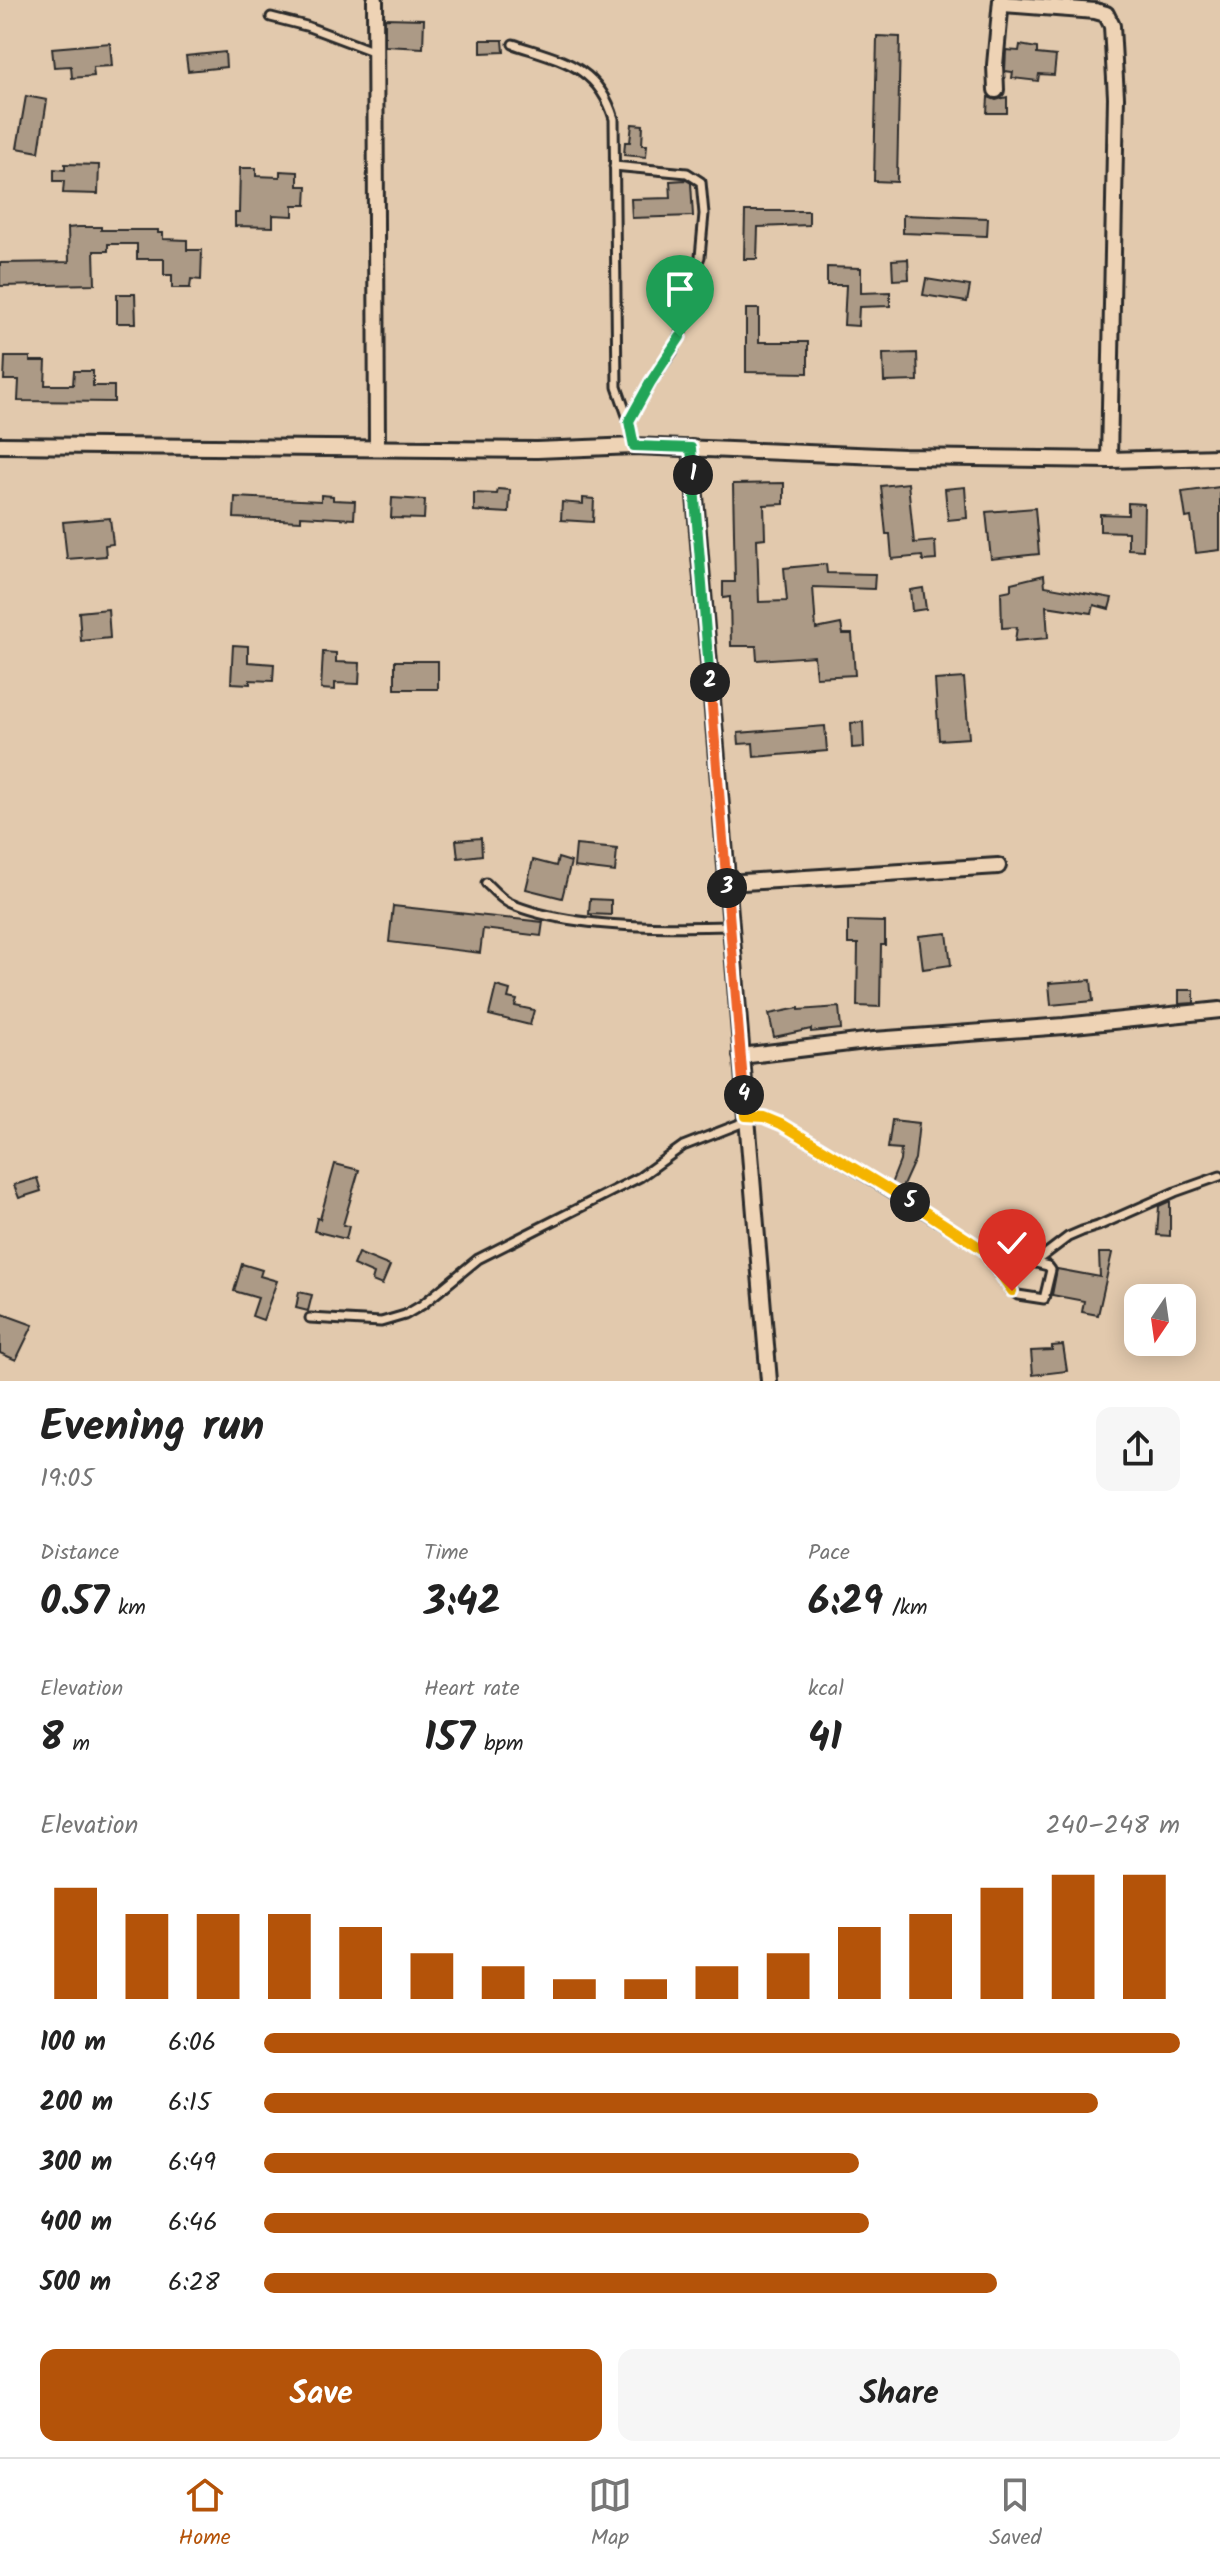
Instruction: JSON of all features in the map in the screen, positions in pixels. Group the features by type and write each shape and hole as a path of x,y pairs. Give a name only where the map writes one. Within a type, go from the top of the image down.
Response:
{"street":[{"path":"375,0 377,447"},
{"path":"996,90 995,65 1002,2 1106,14 1112,26 1116,97 1109,460"},
{"path":"0,445 537,450 634,446 904,457 1109,460 1220,457"},
{"path":"691,448 769,1381"},
{"path":"727,883 998,866"},
{"path":"741,1056 874,1040 1064,1026 1220,1010"}],"lane":[{"path":"271,17 306,26 375,52"},
{"path":"513,44 576,65 609,102 614,119 617,387 634,446"},
{"path":"614,166 687,173 697,177 703,187 702,246 689,282 684,326 672,352 629,421"},
{"path":"486,883 506,902 577,919 691,927 729,926"},
{"path":"310,1318 381,1322 405,1315 422,1305 478,1259 640,1177 683,1146 746,1118 764,1117 781,1124 984,1250 1045,1264 1051,1270 1044,1299 1018,1295 1007,1285 984,1250"},
{"path":"1035,1262 1068,1237 1220,1176"},
{"path":"1007,1285 1019,1258"}],"building":[{"path":"385,18 424,19 423,48 385,46"},
{"path":"877,36 900,37 897,182 874,181"},
{"path":"481,40 503,40 504,52 481,53"},
{"path":"110,43 112,66 93,67 94,76 72,78 71,66 54,67 52,48"},
{"path":"1020,45 1037,48 1037,54 1056,56 1054,75 1039,74 1038,81 1012,78 1013,72 1005,71 1006,50 1019,51"},
{"path":"225,52 226,67 188,71 186,56"},
{"path":"26,96 47,100 39,152 17,148"},
{"path":"988,97 996,100 1007,97 1007,113 987,113"},
{"path":"632,124 643,125 642,145 647,145 646,157 624,155 625,142 630,142"},
{"path":"65,164 99,165 98,194 63,193 64,181 54,181 54,169 65,170"},
{"path":"240,168 256,168 256,176 280,177 280,171 298,172 298,186 307,186 306,205 293,205 293,216 273,215 273,227 235,226 235,213 239,213"},
{"path":"686,180 691,183 693,216 632,218 631,199 671,198 670,181"},
{"path":"745,211 809,211 809,225 758,227 757,259 744,259"},
{"path":"903,215 988,218 987,236 903,233"},
{"path":"68,228 158,230 158,233 163,233 163,239 187,240 187,250 202,250 201,280 191,279 190,288 172,288 172,275 164,275 164,259 137,259 137,244 108,244 108,251 94,251 95,284 0,286 0,263 69,262"},
{"path":"908,259 909,279 893,280 892,260"},
{"path":"827,267 861,268 861,293 890,292 890,306 859,307 858,326 844,325 846,285 827,285"},
{"path":"926,279 970,286 967,302 923,295"},
{"path":"117,294 135,294 136,323 117,323"},
{"path":"746,309 759,309 759,342 808,342 808,373 746,372"},
{"path":"917,353 918,381 884,382 883,354"},
{"path":"5,357 30,357 30,361 46,361 45,385 73,385 74,371 93,371 93,386 114,386 114,402 18,401 19,380 4,380"},
{"path":"784,483 784,504 764,505 765,538 757,539 759,602 787,601 784,568 826,564 827,573 875,574 874,589 813,587 816,629 841,624 843,634 852,634 855,675 816,677 814,656 757,660 756,646 731,646 730,597 723,598 723,582 735,582 733,484"},
{"path":"908,483 914,543 935,541 936,560 923,561 922,556 892,559 881,486"},
{"path":"965,487 967,518 948,520 945,489"},
{"path":"1220,487 1220,550 1196,553 1191,517 1186,518 1182,492"},
{"path":"498,489 510,490 509,513 474,511 474,493 497,494"},
{"path":"321,495 333,496 333,500 355,501 354,519 301,516 301,521 234,518 235,497 321,501"},
{"path":"392,498 425,500 424,519 391,518"},
{"path":"583,498 594,499 593,522 561,520 562,502 583,504"},
{"path":"1128,503 1144,504 1143,550 1128,549 1128,532 1100,531 1100,514 1128,515"},
{"path":"1035,508 1039,554 991,559 986,512"},
{"path":"110,518 113,544 105,545 106,556 67,559 63,522"},
{"path":"1044,575 1045,586 1112,598 1109,609 1094,605 1092,613 1046,606 1048,638 1015,641 1017,627 1002,628 1001,592 1011,590 1011,583"},
{"path":"923,588 926,609 912,611 910,590"},
{"path":"108,609 110,638 81,641 79,612"},
{"path":"233,645 248,646 248,662 274,664 273,681 231,683"},
{"path":"323,652 336,653 336,662 360,663 359,684 335,683 335,690 321,689"},
{"path":"395,661 438,661 438,689 395,689"},
{"path":"964,678 969,738 939,740 935,680"},
{"path":"863,722 864,747 852,748 851,723"},
{"path":"825,726 827,751 754,757 753,743 739,744 738,733"},
{"path":"481,838 482,855 458,858 456,840"},
{"path":"576,845 617,849 615,872 574,867"},
{"path":"558,858 571,862 562,898 526,889 533,860 556,866"},
{"path":"590,899 611,900 611,915 589,914"},
{"path":"393,906 543,922 541,936 483,929 480,953 389,942"},
{"path":"848,921 885,922 885,945 881,945 880,1007 857,1006 858,944 848,944"},
{"path":"947,933 951,965 923,969 919,936"},
{"path":"1091,980 1093,1001 1051,1005 1049,983"},
{"path":"496,986 510,990 508,998 517,1000 515,1006 534,1010 530,1025 489,1015"},
{"path":"1179,990 1194,990 1194,1003 1179,1004"},
{"path":"839,1007 841,1029 811,1032 811,1029 774,1037 769,1014 799,1008"},
{"path":"892,1120 919,1123 915,1159 901,1190 891,1184 901,1149 888,1148"},
{"path":"335,1164 359,1170 343,1225 349,1226 346,1239 314,1231"},
{"path":"37,1178 41,1191 19,1198 14,1185"},
{"path":"1170,1201 1170,1236 1157,1235 1159,1206"},
{"path":"358,1253 390,1266 382,1285 372,1281 374,1274 353,1265"},
{"path":"1099,1253 1112,1253 1098,1315 1082,1312 1084,1301 1052,1295 1057,1269 1100,1277"},
{"path":"242,1264 262,1270 260,1276 277,1281 263,1320 252,1316 258,1298 234,1291"},
{"path":"299,1292 312,1295 308,1311 296,1308"},
{"path":"0,1313 33,1325 16,1360 0,1353"},
{"path":"1063,1345 1067,1371 1033,1375 1031,1351 1052,1350 1052,1346"}],"route":[{"path":"680,337 629,421 634,446 691,448 746,1116 764,1117 781,1124 984,1250 1012,1291"}]}
